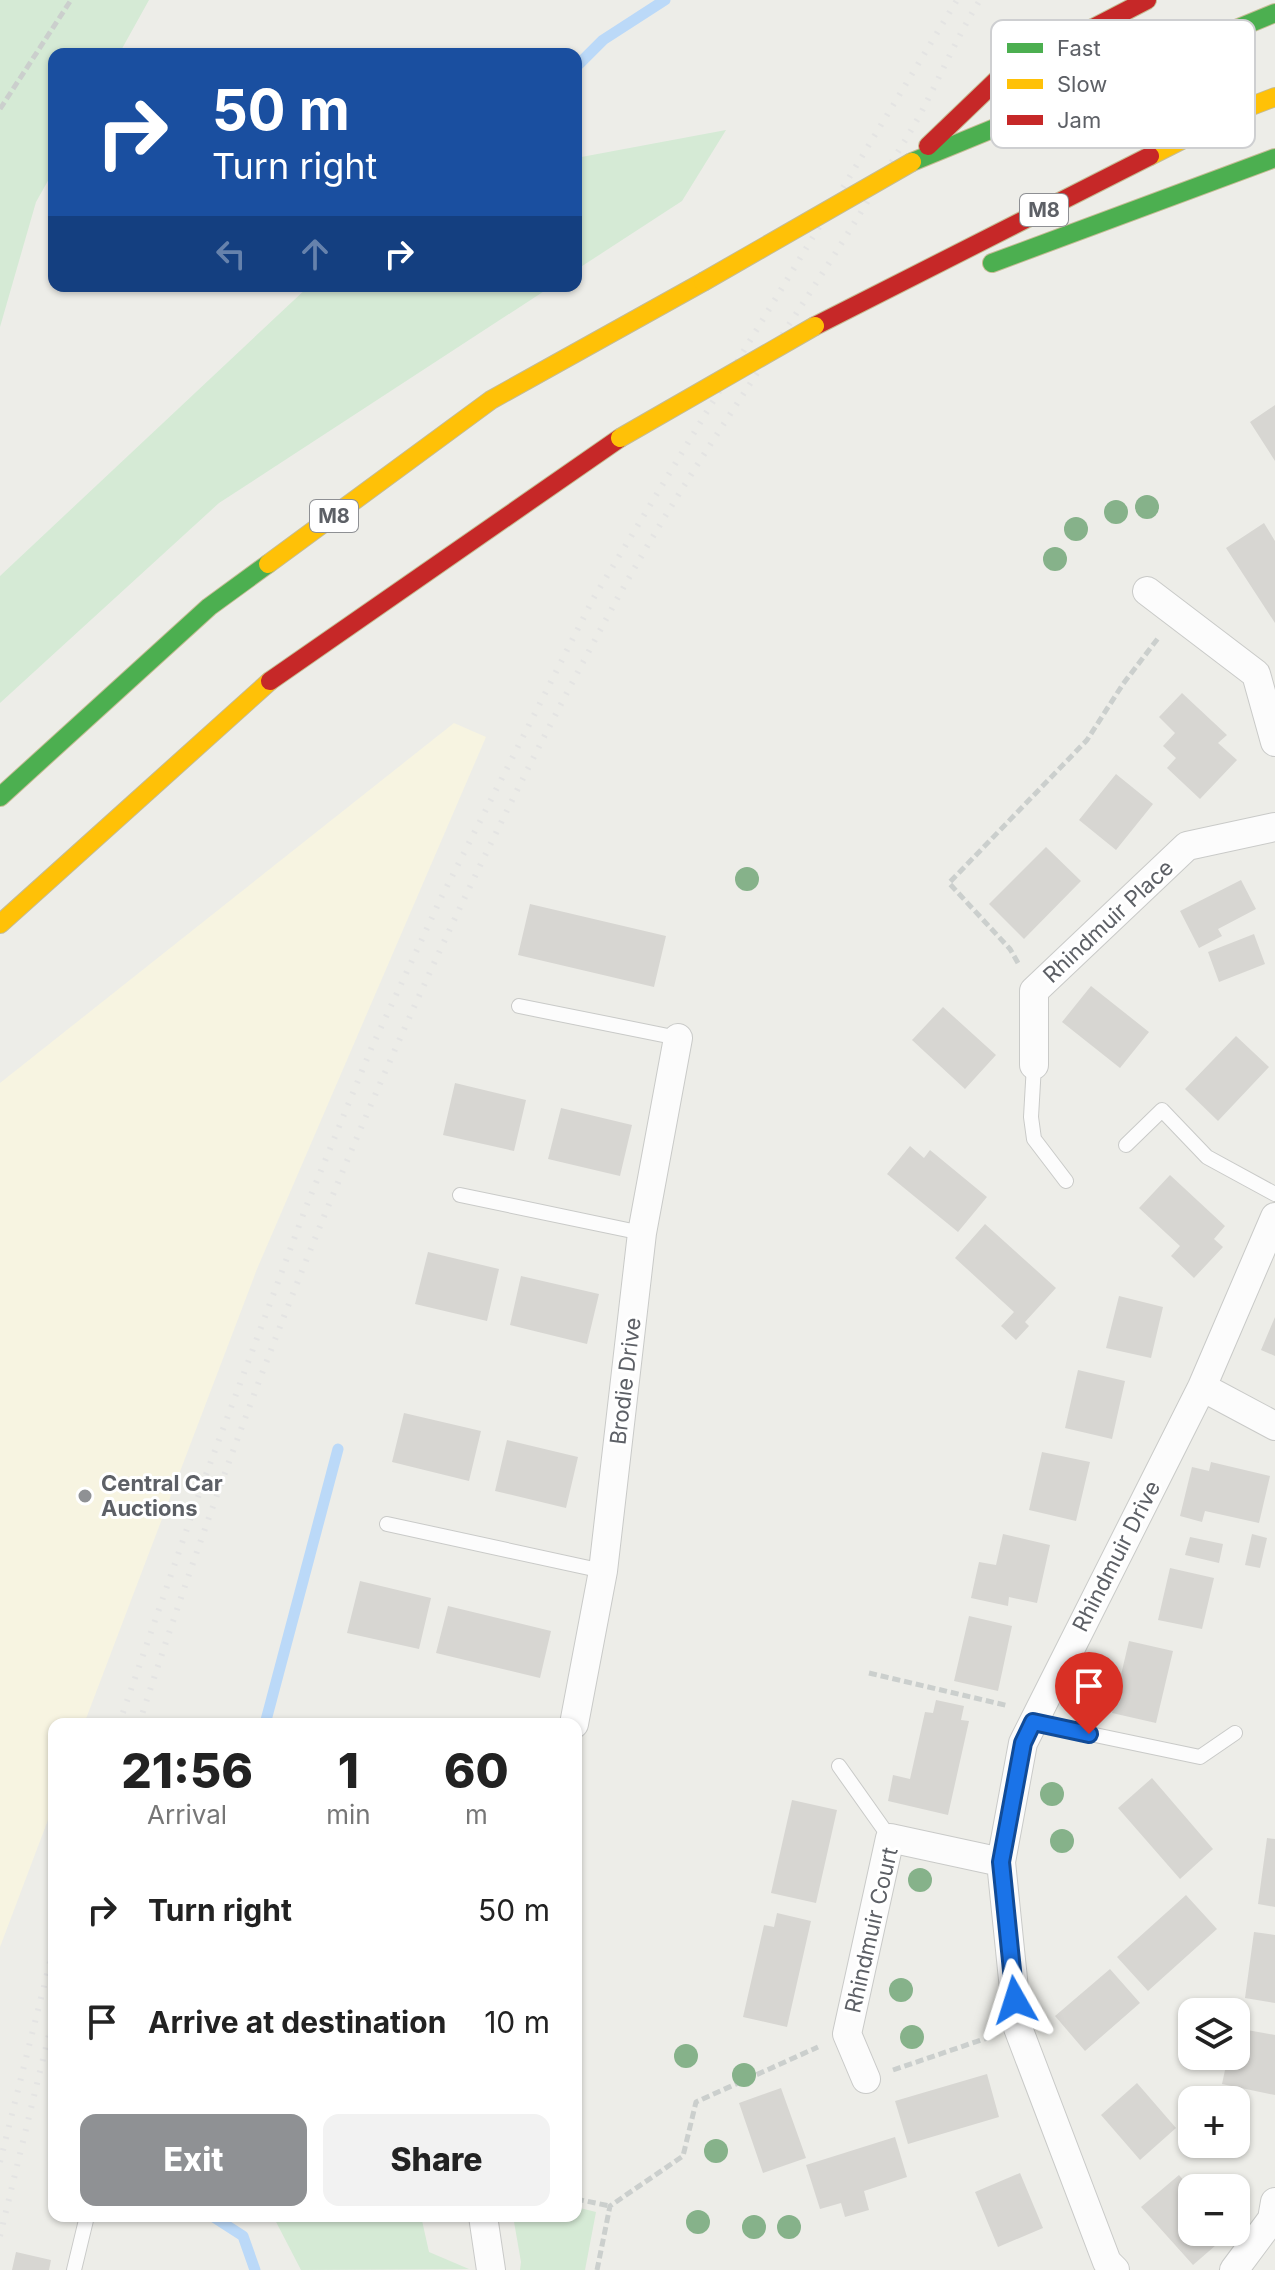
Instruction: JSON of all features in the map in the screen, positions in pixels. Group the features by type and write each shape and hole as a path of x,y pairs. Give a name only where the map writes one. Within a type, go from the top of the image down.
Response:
{"highway":[{"path":"1108,20 1147,0"},
{"name":"M8","path":"1255,21 1275,13"},
{"path":"912,162 991,86"},
{"name":"M8","path":"1255,105 1275,97"},
{"name":"M8","path":"0,797 209,607 491,400 912,162 991,130"},
{"name":"M8","path":"0,924 267,683 620,438 815,326 1166,148"},
{"name":"M8","path":"975,269 1275,158"},
{"name":"M8","path":"815,326 946,280"}],"street":[{"path":"1147,591 1177,615 1266,669 1275,742"},
{"name":"Rhindmuir Place","path":"1034,991 1187,846 1275,827"},
{"path":"1034,991 1034,1065"},
{"name":"Brodie Drive","path":"575,1718 603,1571 642,1233 678,1038"},
{"name":"Rhindmuir Drive","path":"1115,2270 1107,2262 1018,2028 1001,1862 1023,1743 1202,1387 1275,1217"},
{"path":"1202,1387 1275,1426"},
{"name":"Rhindmuir Court","path":"866,2079 847,2034 890,1838 1001,1862"},
{"path":"1234,2270 1272,2219 1275,2202"},
{"path":"484,2222 491,2270"}],"lane":[{"path":"519,1006 678,1038"},
{"path":"1034,1065 1031,1117 1034,1139 1066,1181"},
{"path":"1126,1145 1162,1110 1207,1157 1275,1194"},
{"path":"460,1195 642,1233"},
{"path":"387,1524 603,1571"},
{"path":"1035,1717 1200,1757 1235,1733"},
{"path":"839,1766 890,1838"},
{"path":"74,2270 86,2222"}],"path":[{"path":"0,109 71,0"},
{"path":"1034,991 1010,949 949,883 1087,740 1123,684 1177,615"},
{"path":"869,1673 1035,1717"},
{"path":"866,2079 1018,2028"},
{"path":"597,2270 610,2206 683,2156 696,2102 847,2034"},
{"path":"582,2200 610,2206"}],"shaded area":[{"name":"Central Car Auctions","path":"454,723 486,737 257,1269 86,1718 48,1718 48,1820 0,1947 0,1083"}],"green space":[{"path":"0,0 149,0 122,48 48,48 48,181 36,202 0,327"},
{"path":"726,130 682,201 582,266 582,157"},
{"path":"303,292 543,292 219,503 0,703 0,576"},
{"path":"582,2208 596,2212 585,2270 520,2270 514,2222 582,2222"},
{"path":"276,2222 422,2222 429,2252 469,2269 301,2270"}],"building":[{"path":"1275,405 1275,461 1250,422"},
{"path":"1264,523 1275,541 1275,623 1226,548"},
{"path":"1182,693 1227,735 1218,743 1237,760 1200,799 1167,768 1176,758 1163,746 1175,733 1159,717"},
{"path":"1116,774 1153,804 1116,850 1079,820"},
{"path":"1046,847 1081,881 1024,939 989,904"},
{"path":"1241,880 1256,909 1218,929 1222,936 1199,948 1180,911"},
{"path":"530,904 666,936 654,987 518,955"},
{"path":"1254,934 1265,964 1219,982 1208,952"},
{"path":"1091,986 1149,1032 1120,1068 1062,1022"},
{"path":"943,1007 996,1055 965,1089 912,1040"},
{"path":"1236,1036 1269,1067 1218,1121 1185,1089"},
{"path":"455,1083 526,1100 514,1151 443,1135"},
{"path":"561,1108 632,1125 620,1176 548,1159"},
{"path":"910,1146 924,1158 930,1150 987,1197 958,1232 887,1174"},
{"path":"1170,1175 1225,1226 1214,1239 1223,1247 1194,1278 1171,1256 1180,1246 1139,1208"},
{"path":"985,1224 1056,1288 1025,1322 1029,1326 1016,1340 1001,1326 1014,1312 955,1258"},
{"path":"428,1252 499,1269 487,1321 415,1304"},
{"path":"521,1276 599,1294 587,1344 510,1325"},
{"path":"1119,1296 1163,1307 1151,1358 1106,1348"},
{"path":"1275,1317 1275,1356 1261,1350"},
{"path":"1078,1370 1125,1381 1112,1439 1065,1428"},
{"path":"404,1413 481,1431 469,1481 392,1462"},
{"path":"507,1440 578,1457 566,1508 495,1491"},
{"path":"1042,1452 1090,1462 1076,1521 1029,1510"},
{"path":"1211,1462 1270,1476 1259,1523 1205,1511 1202,1522 1180,1516 1192,1467 1209,1471"},
{"path":"1003,1534 1050,1545 1037,1603 1009,1597 1008,1606 971,1598 979,1562 996,1565"},
{"path":"1252,1534 1267,1538 1260,1568 1245,1565"},
{"path":"1190,1537 1223,1544 1219,1563 1185,1555"},
{"path":"1170,1568 1214,1578 1202,1629 1158,1620"},
{"path":"360,1581 431,1598 419,1649 347,1633"},
{"path":"448,1606 551,1631 540,1678 436,1653"},
{"path":"969,1616 1012,1626 998,1691 954,1681"},
{"path":"1129,1641 1173,1651 1156,1723 1112,1713"},
{"path":"936,1700 964,1706 961,1720 969,1721 948,1815 888,1801 893,1775 910,1779 925,1712 933,1713"},
{"path":"1152,1778 1213,1849 1180,1879 1118,1808"},
{"path":"792,1800 837,1810 816,1903 771,1893"},
{"path":"1267,1838 1275,1839 1275,1907 1258,1904"},
{"path":"1186,1895 1217,1929 1148,1991 1117,1957"},
{"path":"777,1913 811,1921 787,2027 743,2017 764,1925 774,1927"},
{"path":"1254,1932 1275,1935 1275,2003 1245,1998"},
{"path":"1110,1969 1140,2003 1085,2051 1055,2016"},
{"path":"1250,2031 1275,2035 1275,2095 1250,2090 1250,2086 1222,2084 1225,2070 1250,2070"},
{"path":"987,2074 999,2117 908,2144 895,2101"},
{"path":"1137,2083 1176,2128 1140,2160 1101,2115"},
{"path":"781,2088 806,2158 763,2173 739,2103"},
{"path":"895,2137 907,2177 864,2191 869,2210 845,2217 841,2203 820,2209 806,2165"},
{"path":"1020,2173 1043,2228 998,2247 975,2192"},
{"path":"1178,2176 1178,2246 1215,2246 1193,2265 1141,2207"},
{"path":"16,2252 51,2260 49,2270 12,2270"}],"waterway":[{"path":"582,61 603,40 665,0"},
{"path":"267,1718 338,1449"},
{"path":"221,2222 243,2236 255,2270"}],"railway":[{"path":"121,1718 204,1480 306,1207 371,1049 441,898 593,599 957,0"},
{"path":"141,1718 238,1438 292,1297 349,1157 472,882 539,746 640,558 901,148 980,0"},
{"path":"0,2162 48,1970"},
{"path":"0,2236 48,2039"}],"traffic: fast":[{"path":"1255,21 1275,13"},
{"path":"912,162 991,130"},
{"path":"992,263 1275,158"},
{"path":"0,797 209,607 268,564"}],"traffic: slow":[{"path":"1255,105 1275,97"},
{"path":"1150,156 1166,148"},
{"path":"703,282 912,162"},
{"path":"268,564 491,400 703,282"},
{"path":"620,438 815,326"},
{"path":"0,924 270,681"}],"traffic: jam":[{"path":"1108,20 1147,0"},
{"path":"928,146 991,86"},
{"path":"815,326 1150,156"},
{"path":"270,681 620,438"}],"place":[{"name":"Central Car Auctions","path":"85,1496"}],"route":[{"path":"1015,2000 1001,1862 1023,1743 1033,1722 1089,1734"}]}
